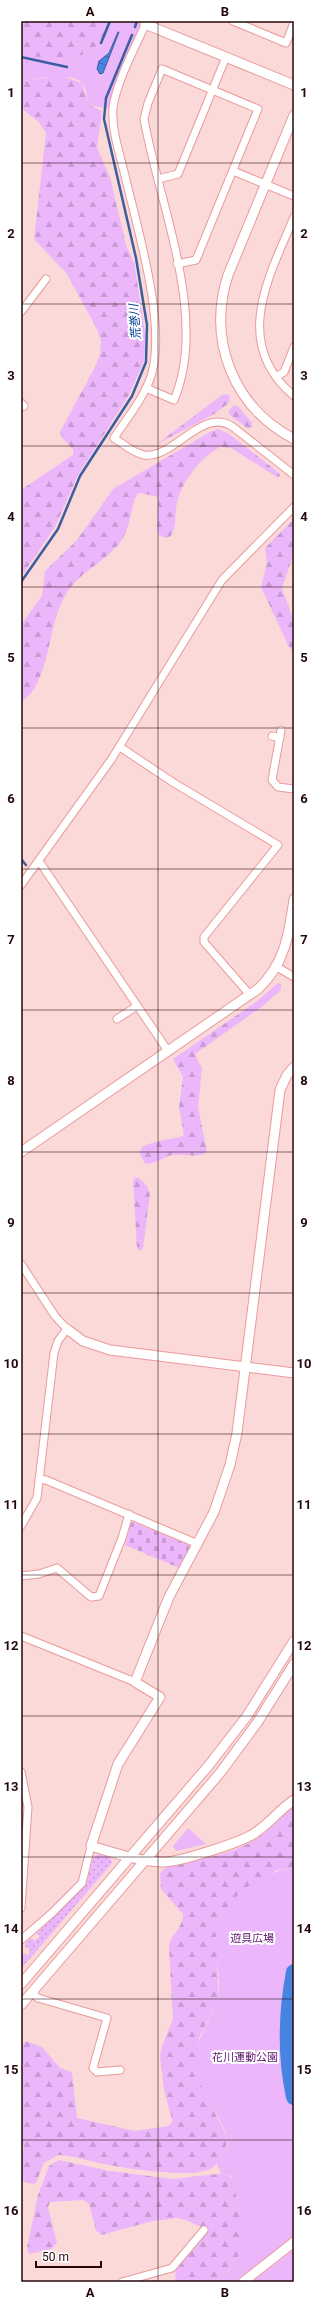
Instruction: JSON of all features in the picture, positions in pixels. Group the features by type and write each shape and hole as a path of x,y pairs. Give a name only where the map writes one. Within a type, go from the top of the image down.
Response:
{"street":[{"path":"233,21 286,43 294,23"},
{"path":"294,85 146,22 116,96 113,118 144,257 155,324 156,350 154,364 146,388 114,438 134,451 144,454 153,454 206,424 223,422 233,427 294,475"},
{"path":"158,179 178,174 226,57"},
{"path":"146,388 174,400 184,369 187,332 177,264 144,119 148,103 162,70 258,109 196,260 177,264"},
{"path":"294,115 224,287 220,311 221,335 226,359 241,392 265,420 294,439"},
{"path":"233,171 294,196"},
{"path":"294,217 263,292 259,314 263,348 276,377 294,396"},
{"path":"21,312 46,279"},
{"path":"276,377 284,372 294,347"},
{"path":"21,885 120,747 222,580 294,507"},
{"path":"281,730 272,780 278,787 294,789"},
{"path":"272,736 280,738"},
{"path":"120,747 174,783 278,845 204,937 204,942 250,995"},
{"path":"39,861 168,1051"},
{"path":"21,1152 250,995 265,983 277,967 288,942 294,899"},
{"path":"277,967 294,977"},
{"path":"117,1019 137,1006"},
{"path":"135,1682 166,1604 214,1512 230,1465 237,1433 280,1090 286,1075 294,1067"},
{"path":"21,1264 55,1316 67,1329 83,1341 110,1350 294,1373"},
{"path":"21,1526 37,1498 54,1353 58,1341 67,1329"},
{"path":"39,1479 46,1480 198,1544"},
{"path":"21,1576 39,1574 57,1568 91,1597 99,1596 122,1538 129,1514"},
{"path":"21,1636 135,1682 160,1697 118,1764 91,1846 82,1883 48,1918 21,1940"},
{"path":"21,1983 130,1858 228,1740 264,1690 294,1641"},
{"path":"21,2005 230,1761 294,1664"},
{"path":"21,1772 28,1807 21,1908"},
{"path":"91,1846 130,1858 167,1862 240,1841 263,1827 294,1800"},
{"path":"32,1993 38,1998 107,2018 93,2068 97,2072 120,2070"},
{"path":"122,2282 172,2268 204,2230"},
{"path":"243,2282 294,2242"}],"green space":[{"path":"21,21 108,21 104,35 97,46 87,53 75,58 21,64"},
{"path":"108,21 142,21 113,90 108,109 89,105 84,86 78,80 54,77 21,81 21,64 75,58 87,53 97,46 104,35"},
{"path":"62,76 82,83 89,105 102,111 97,148 110,177 126,245 134,263 146,337 144,361 129,395 78,475 55,527 21,577 21,490 73,455 73,449 63,439 60,432 95,367 100,354 101,341 97,329 67,274 34,239 46,133 39,122 21,108 21,81"},
{"path":"226,394 230,396 229,403 214,414 157,444 222,395"},
{"path":"233,406 238,406 252,423 252,428 247,428 229,414 229,410"},
{"path":"218,429 229,434 279,473 280,476 277,477 231,448 220,447 212,452 197,466 185,482 178,500 173,533 171,536 165,538 159,535 157,529 158,497 141,493 137,494 127,530 121,541 109,554 73,584 68,591 57,614 41,676 35,687 21,703 21,625 42,596 45,571 77,540 113,489 210,432"},
{"path":"294,519 294,553 282,588 294,622 293,651 289,647 261,587 267,562 265,548"},
{"path":"278,983 281,984 281,990 260,1008 195,1054 202,1069 198,1107 207,1152 200,1155 172,1155 155,1162 148,1164 145,1163 140,1154 141,1148 152,1143 177,1138 184,1135 179,1107 183,1077 173,1059 256,1002"},
{"path":"135,1177 139,1178 147,1186 150,1194 143,1248 140,1251 137,1248 133,1182"},
{"path":"133,1522 189,1545 190,1547 179,1568 125,1545 131,1523"},
{"path":"294,1806 294,1867 275,1871 221,1923 217,1936 218,1994 215,2006 199,2038 196,2064 203,2089 228,2139 225,2151 218,2162 212,2168 204,2171 178,2173 131,2169 58,2155 44,2163 36,2183 33,2184 21,2181 21,2153 24,2149 21,2143 21,2100 23,2091 21,2085 21,2047 26,2041 42,2047 60,2068 72,2072 77,2118 135,2131 168,2126 172,2123 164,2090 160,2056 162,2046 173,2019 169,1947 172,1938 181,1923 183,1914 161,1889 160,1873 165,1868 226,1853 249,1843 273,1826"},
{"path":"188,1828 206,1844 176,1851 173,1846"},
{"path":"99,1854 110,1857 112,1863 21,1969 22,1953 28,1955 30,1949 25,1947 26,1942 32,1938 34,1941 40,1937 37,1933 86,1885 93,1858"},
{"name":"花川運動公園","path":"294,1867 294,2236 235,2282 221,2282 242,2249 244,2236 233,2180 230,2175 221,2173 216,2163 228,2145 228,2139 220,2120 204,2093 197,2074 196,2064 198,2045 216,2004 219,1989 216,1950 217,1933 222,1918 229,1905 239,1894 264,1877"},
{"path":"59,2160 110,2171 173,2179 226,2173 233,2180 244,2236 242,2249 239,2255 221,2282 175,2282 176,2268 203,2228 186,2220 177,2218 153,2221 101,2235 96,2230 89,2204 83,2200 50,2202 48,2207 57,2243 51,2249 29,2254 27,2248 38,2195 49,2166"},
{"path":"294,2249 294,2282 252,2282"}],"water":[{"path":"118,32 103,73 100,74 97,69 99,61 109,53"},
{"path":"289,1987 293,1988 294,2006 283,2005"}],"waterway":[{"path":"101,43 110,21"},
{"name":"荒巻川","path":"135,27 137,21"},
{"name":"荒巻川","path":"21,582 58,529 80,476 132,396 146,362 147,325 136,258 104,119 106,98 132,35"},
{"path":"21,57 67,67"},
{"path":"21,859 26,865"},
{"path":"294,1972 288,2019 289,2066 294,2097"}],"park label":[{"name":"遊具広場","path":"252,1938"}]}
